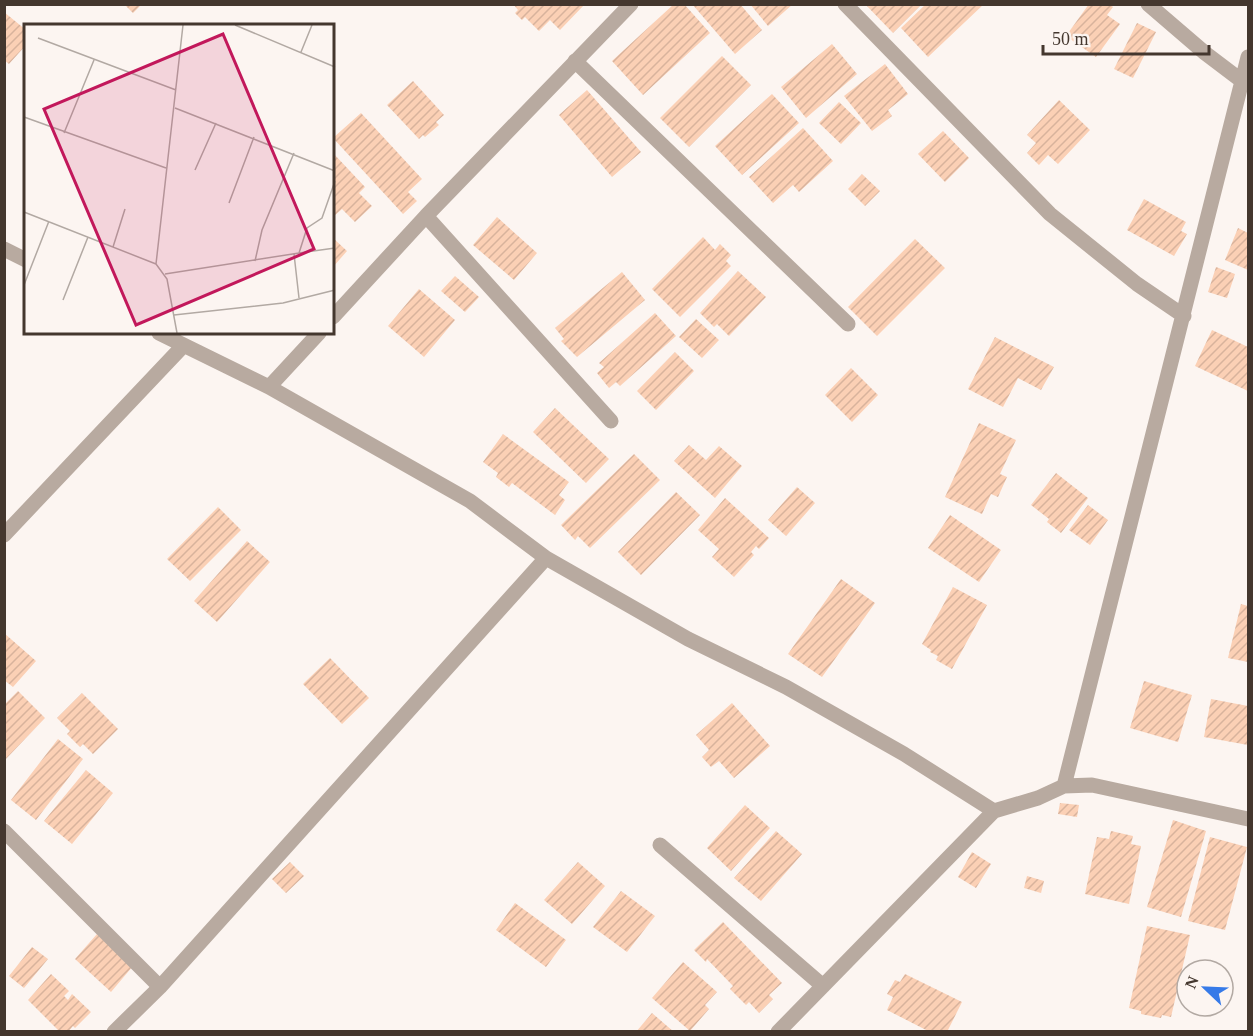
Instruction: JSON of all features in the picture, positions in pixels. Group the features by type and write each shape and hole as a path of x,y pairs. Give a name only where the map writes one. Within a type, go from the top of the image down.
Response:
{"street":[{"path":"334,316 426,216 631,4"},
{"path":"846,4 1050,214 1137,284 1184,316"},
{"path":"1148,4 1178,31 1242,81"},
{"path":"1064,786 1184,316 1242,110 1242,81 1248,57"},
{"path":"575,60 848,324"},
{"path":"426,216 611,421"},
{"path":"4,249 24,259"},
{"path":"161,334 269,387 470,501 546,558 688,639 786,687 904,754 994,811"},
{"path":"269,387 318,334"},
{"path":"4,535 183,346"},
{"path":"114,1032 160,987 546,558"},
{"path":"778,1032 994,811 1038,798 1064,786 1092,785 1248,819"},
{"path":"4,831 160,987"},
{"path":"660,845 823,986"}],"building":[{"path":"124,4 142,4 133,13"},
{"path":"513,4 585,4 560,30 550,20 539,31 525,17 522,20 515,13 518,10"},
{"path":"674,4 684,4 710,33 643,95 612,61"},
{"path":"692,4 740,4 762,30 735,54"},
{"path":"750,4 793,4 768,26"},
{"path":"865,4 922,4 893,33"},
{"path":"926,4 984,4 928,57 901,28"},
{"path":"1089,4 1110,4 1113,7 1107,15 1120,24 1096,57 1066,36"},
{"path":"4,12 24,28 24,47 9,64 4,60"},
{"path":"1137,23 1156,32 1133,78 1114,69"},
{"path":"832,44 857,74 806,118 781,87"},
{"path":"722,56 751,85 689,147 660,118"},
{"path":"885,64 908,94 888,110 892,116 872,131 844,96"},
{"path":"413,81 444,115 436,122 439,125 425,137 423,135 419,139 387,105"},
{"path":"587,90 641,152 612,177 559,115"},
{"path":"772,94 799,123 742,175 715,146"},
{"path":"1059,100 1090,130 1058,164 1048,155 1039,165 1027,153 1036,143 1027,135"},
{"path":"839,102 861,123 841,144 819,123"},
{"path":"361,113 422,179 408,192 417,201 403,214 334,137"},
{"path":"803,128 833,161 799,192 793,185 773,203 749,177"},
{"path":"943,131 969,158 945,182 918,154"},
{"path":"334,154 365,187 359,193 372,206 355,222 342,209 334,216"},
{"path":"862,174 880,191 865,206 848,189"},
{"path":"1144,199 1186,222 1181,231 1187,234 1174,256 1127,230"},
{"path":"497,217 537,253 514,280 473,245"},
{"path":"1238,228 1248,233 1248,270 1225,260"},
{"path":"703,237 715,250 720,244 731,255 726,261 731,266 680,317 652,289"},
{"path":"334,239 347,251 334,266"},
{"path":"915,239 945,268 877,336 848,307"},
{"path":"1216,267 1235,274 1227,298 1208,292"},
{"path":"738,271 766,297 729,336 717,324 714,327 700,313"},
{"path":"622,272 645,300 577,357 561,341 564,339 555,328"},
{"path":"455,276 479,297 465,312 441,291"},
{"path":"419,289 455,320 424,357 388,326"},
{"path":"655,313 676,336 620,386 616,382 609,388 597,373 604,367 599,363"},
{"path":"696,319 719,340 702,358 679,337"},
{"path":"1212,330 1248,347 1248,391 1195,366"},
{"path":"995,337 1054,367 1041,390 1018,378 1003,407 968,389"},
{"path":"675,352 694,371 656,410 637,391"},
{"path":"851,368 878,395 852,422 825,395"},
{"path":"555,408 609,459 586,483 533,432"},
{"path":"979,423 1016,440 1000,474 1007,477 998,497 991,494 982,514 945,497"},
{"path":"503,434 569,482 559,495 565,500 555,515 512,483 509,487 496,477 498,473 483,462"},
{"path":"689,445 706,460 719,446 742,466 715,498 674,461"},
{"path":"634,454 660,480 590,548 578,536 575,540 561,525"},
{"path":"1056,473 1088,498 1061,533 1047,522 1049,519 1031,505"},
{"path":"797,487 815,503 786,536 768,520"},
{"path":"676,492 700,515 641,575 618,552"},
{"path":"725,498 769,538 759,549 756,546 751,552 754,555 734,577 712,557 719,549 698,530"},
{"path":"1088,505 1108,520 1090,545 1069,530"},
{"path":"218,507 241,530 190,581 167,559"},
{"path":"950,515 1001,550 979,582 928,548"},
{"path":"247,541 270,562 217,622 194,601"},
{"path":"841,579 875,603 822,677 788,654"},
{"path":"953,587 987,605 952,669 936,660 938,656 922,644"},
{"path":"1241,604 1248,606 1248,662 1228,658"},
{"path":"4,633 36,661 13,687 4,680"},
{"path":"330,658 369,698 342,724 303,684"},
{"path":"1144,681 1192,695 1178,742 1130,728"},
{"path":"18,691 45,718 4,761 4,705"},
{"path":"82,693 118,729 93,754 83,744 80,747 67,734 70,731 57,718"},
{"path":"1211,699 1248,706 1248,745 1204,737"},
{"path":"732,703 770,746 734,778 719,761 711,767 702,757 709,750 696,735"},
{"path":"58,739 83,759 36,820 11,800"},
{"path":"86,770 113,793 72,844 44,821"},
{"path":"1060,803 1079,805 1077,817 1058,814"},
{"path":"745,805 770,828 731,871 707,848"},
{"path":"1173,820 1206,831 1181,917 1147,907"},
{"path":"776,831 802,854 761,901 734,878"},
{"path":"1111,831 1133,836 1131,844 1141,846 1129,904 1085,894 1097,837 1109,839"},
{"path":"1210,837 1247,847 1225,930 1188,921"},
{"path":"972,852 991,864 976,888 958,877"},
{"path":"290,862 304,876 286,893 272,879"},
{"path":"578,862 605,886 572,924 544,900"},
{"path":"1027,876 1044,881 1041,893 1024,888"},
{"path":"621,891 655,916 627,952 593,927"},
{"path":"515,903 566,940 546,967 496,930"},
{"path":"723,922 782,983 769,995 773,999 759,1013 749,1002 746,1005 730,989 733,986 707,959 706,962 694,950"},
{"path":"1147,926 1190,935 1185,958 1175,958 1175,1000 1171,1017 1162,1015 1161,1018 1141,1014 1141,1011 1129,1008"},
{"path":"97,934 133,966 111,992 75,959"},
{"path":"32,947 48,959 24,988 9,976"},
{"path":"683,962 717,992 705,1005 709,1009 690,1031 652,998"},
{"path":"51,974 69,991 64,996 68,1000 72,994 91,1012 68,1032 60,1032 28,1000"},
{"path":"905,974 962,1002 947,1032 930,1032 887,1010 893,997 887,994 895,980 900,982"},
{"path":"652,1013 674,1032 636,1032"}]}
